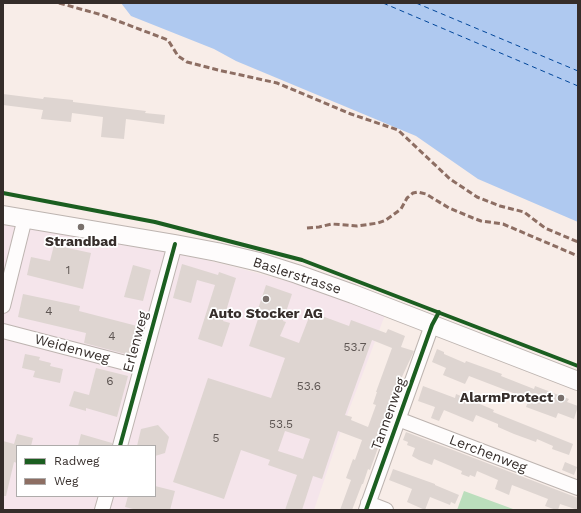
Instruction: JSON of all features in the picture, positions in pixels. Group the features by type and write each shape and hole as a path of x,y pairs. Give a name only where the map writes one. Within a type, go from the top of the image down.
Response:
{"main road":[{"name":"Baslerstrasse","path":"3,215 217,252 297,274 578,381"}],"street":[{"path":"3,306 25,218"},
{"name":"Erlenweg","path":"120,445 175,244"},
{"name":"Tannenweg","path":"367,507 432,325"},
{"name":"Weidenweg","path":"3,331 141,367"},
{"name":"Lerchenweg","path":"398,419 578,488"},
{"path":"102,510 106,497"},
{"path":"367,507 386,510"}],"shaded area":[{"path":"3,225 156,248 235,267 312,288 385,315 338,439 314,510 3,510"}],"green space":[{"path":"464,491 513,509 457,510"}],"water":[{"path":"121,3 578,3 578,222 478,179 416,136 236,61 214,49 131,16"}],"building":[{"path":"3,94 43,99 44,97 73,100 73,102 146,111 145,113 165,115 164,124 126,119 124,139 101,137 103,117 72,113 71,122 41,119 43,110 3,105"},
{"path":"54,245 91,253 83,289 27,275 31,257 50,261"},
{"path":"182,264 218,275 219,272 236,278 223,321 230,323 222,347 198,339 215,285 197,280 191,303 173,298"},
{"path":"133,265 151,270 143,301 124,297"},
{"path":"266,285 292,294 283,321 286,322 280,336 299,343 311,312 349,326 351,320 386,333 388,329 405,336 401,347 414,351 401,379 370,470 368,469 352,510 340,510 351,480 346,478 353,459 355,460 362,440 338,431 322,479 313,476 302,510 285,510 297,475 268,465 270,460 241,450 224,499 173,482 208,378 271,398 285,358 249,346 260,313 257,312","holes":["372,340 392,348 376,392 373,404 376,405 368,427 351,420 352,417 345,415","285,431 310,439 303,459 278,451"]},
{"path":"23,294 80,306 79,311 141,327 133,356 84,343 86,333 18,317"},
{"path":"437,349 444,352 444,354 465,363 466,361 502,374 501,376 534,389 535,386 569,399 567,402 578,406 574,419 558,413 556,418 526,407 529,399 469,376 465,384 443,375 446,368 432,362"},
{"path":"25,354 40,357 39,360 51,363 50,366 63,369 60,383 33,377 35,371 22,368"},
{"path":"96,368 128,376 117,417 86,408 86,411 69,406 74,391 89,395"},
{"path":"423,386 455,398 456,394 494,410 493,412 573,444 569,455 552,449 553,446 537,439 536,442 514,434 498,427 498,424 476,415 473,422 444,410 439,421 431,418 435,407 418,401"},
{"path":"158,425 169,437 165,453 156,456 156,445 137,445 141,429"},
{"path":"406,432 578,498 578,510 560,504 558,510 545,506 548,499 512,485 509,495 495,489 498,480 477,471 475,477 470,475 469,477 461,474 462,471 434,459 432,465 419,460 412,456 415,448 407,445 408,442 403,440"},
{"path":"17,434 33,438 31,445 16,445 16,463 14,462 6,496 3,496 3,441 14,444"},
{"path":"81,434 112,443 112,445 78,445"},
{"path":"565,462 577,467 574,475 562,470"},
{"path":"393,469 435,484 459,495 455,504 451,502 450,505 430,497 425,510 407,502 412,489 389,480"},
{"path":"156,486 175,491 170,510 137,510 125,507 128,497 156,497"}],"ferry route":[{"path":"383,3 578,86"},
{"path":"416,3 578,71"}],"marked path":[{"path":"59,3 102,15 168,40 178,56 187,62 277,83 351,114 398,130 450,179 477,197 500,206 524,212 545,228 578,242"},
{"path":"307,228 332,224 357,226 378,223 386,220 401,209 407,198 413,193 418,192 426,194 449,208 473,218 481,221 503,224 578,256"}],"cycle path":[{"path":"3,193 155,222 302,260 578,366"},
{"path":"120,445 175,244"},
{"path":"366,510 432,325 439,312"}],"place":[{"name":"Strandbad","path":"81,227"},
{"name":"Auto Stocker AG","path":"266,299"},
{"name":"AlarmProtect","path":"561,398"}]}
